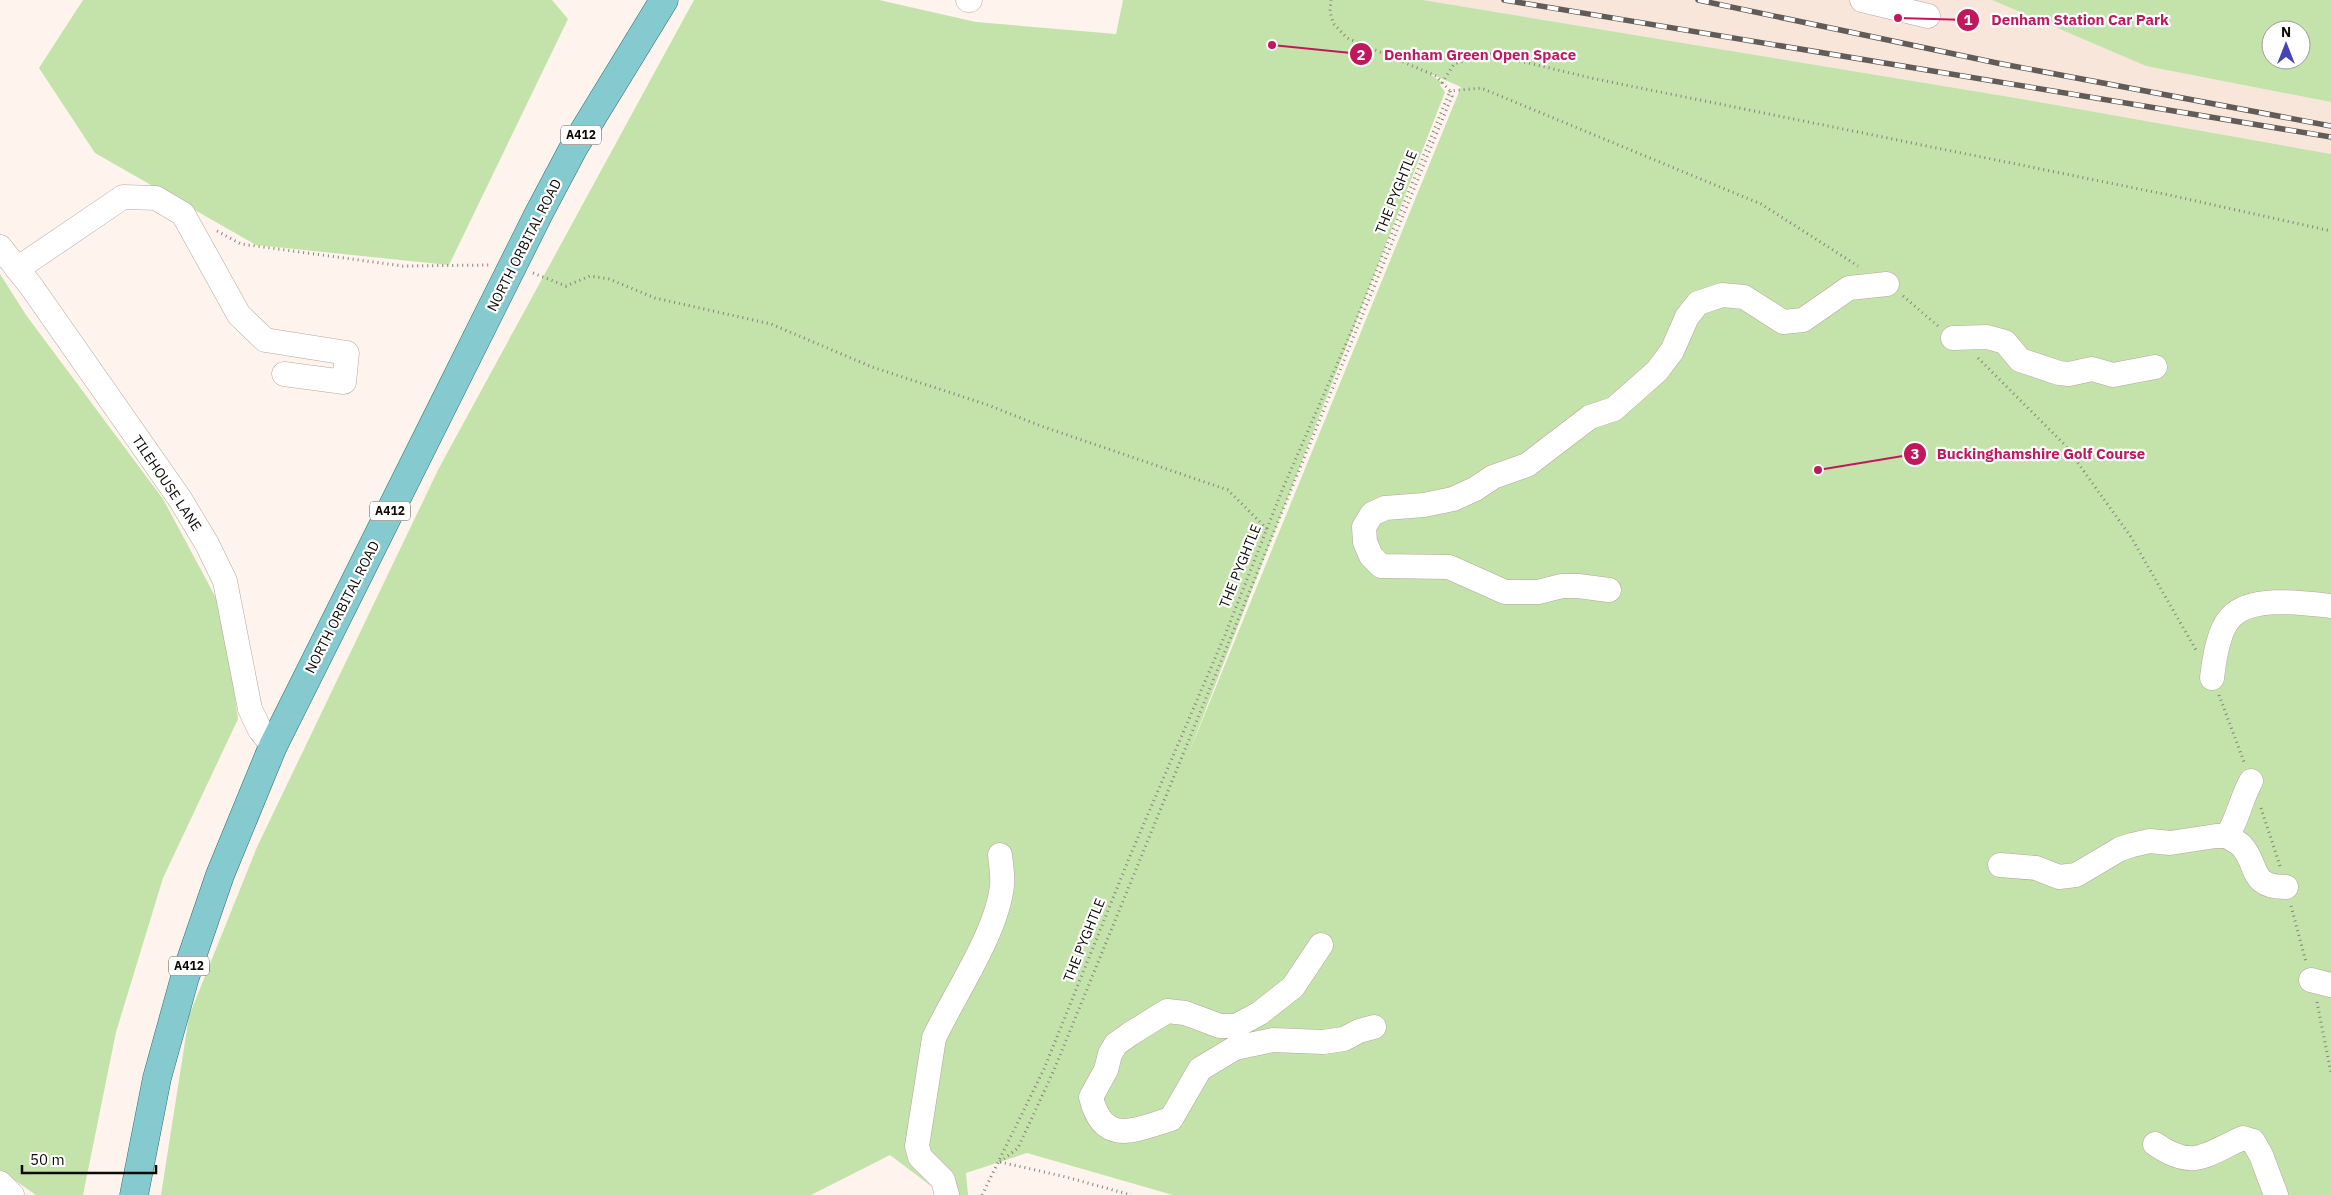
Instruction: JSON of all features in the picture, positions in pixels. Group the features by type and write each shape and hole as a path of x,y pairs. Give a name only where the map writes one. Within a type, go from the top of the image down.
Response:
{"main road":[{"name":"NORTH ORBITAL ROAD","path":"134,1195 157,1078 185,977 220,875 273,746 574,147 664,0"}],"street":[{"path":"1862,0 1928,16"},
{"path":"17,269 123,197 156,198 183,214 239,315 265,340 347,353 344,382 284,374"},
{"name":"TILEHOUSE LANE","path":"0,247 180,499 207,544 225,581 250,709 260,730 273,746"},
{"path":"1609,590 1562,586 1538,592 1505,592 1449,567 1381,566 1371,556 1365,542 1364,527 1372,514 1385,508 1424,505 1453,498 1475,489 1493,477 1527,466 1590,417 1614,409 1657,371 1672,351 1687,317 1698,302 1722,295 1744,297 1783,322 1803,320 1849,288 1887,284"},
{"path":"1953,338 1987,337 2005,342 2020,360 2059,373 2069,374 2092,369 2113,375 2139,372 2155,367"},
{"path":"2212,678 2216,646 2230,617 2254,604 2296,602 2331,606"},
{"path":"2227,836 2234,826 2243,795 2251,781"},
{"path":"2000,865 2036,868 2059,877 2076,875 2120,848 2150,841 2170,843 2227,836 2241,845 2260,881 2272,888 2286,888"},
{"path":"947,1195 942,1180 920,1157 917,1146 930,1057 934,1038 996,914 1002,884 1000,855"},
{"path":"1321,945 1293,987 1260,1013 1236,1026 1220,1026 1184,1013 1168,1012 1116,1044 1110,1054 1106,1070 1091,1097 1094,1111 1101,1123 1113,1130 1130,1132 1171,1120 1200,1069 1234,1048 1273,1040 1322,1042 1336,1040 1374,1027"},
{"path":"2155,1144 2168,1153 2182,1159 2192,1160 2211,1154 2244,1138 2253,1141 2261,1155 2276,1195"},
{"path":"0,1183 12,1195"}],"path":[{"path":"1000,1162 1018,1148 1054,1070 1272,532 1452,96 1450,91 1436,76 1347,38 1333,23 1330,11 1331,0"},
{"path":"1442,83 1454,64 1491,54 1591,78 2169,195 2331,231"},
{"path":"1450,91 1481,88 1761,204 1887,284 1975,356 2065,445 2131,537 2212,678 2271,833 2286,888 2321,982 2321,1019 2331,1073"},
{"name":"THE PYGHTLE","path":"982,1195 1000,1162 1044,1069 1130,856 1225,635 1267,529 1352,330 1450,91"},
{"path":"183,214 241,244 403,266 515,264 566,286 590,276 609,279 655,298 771,324 872,367 988,404 1042,426 1228,490 1267,529"},
{"path":"1000,1162 1066,1177 1131,1195"}],"shaded area":[{"path":"1423,0 1992,0 2146,66 2331,102 2331,154 2016,98"}],"green space":[{"path":"83,0 552,0 568,19 449,265 256,245 95,153 39,68"},
{"path":"694,0 879,0 976,22 1116,34 1123,0 1423,0 2016,98 2331,154 2331,1195 1173,1195 1027,1153 966,1173 968,1195 943,1195 890,1155 811,1195 161,1195 189,1016 257,847 439,468","holes":["1429,73 1461,87 1188,755 1445,92 1440,85 1442,83"]},
{"path":"1992,0 2331,0 2331,102 2146,66"},
{"path":"0,274 26,315 163,499 223,611 238,719 163,878 116,1032 83,1195 36,1195 0,1170"}],"railway":[{"path":"1504,0 2331,137"},
{"path":"1698,0 1997,63 2331,126"}],"place":[{"name":"Denham Station Car Park","path":"1898,18"},
{"name":"Denham Green Open Space","path":"1272,45"},
{"name":"Buckinghamshire Golf Course","path":"1818,470"}]}
